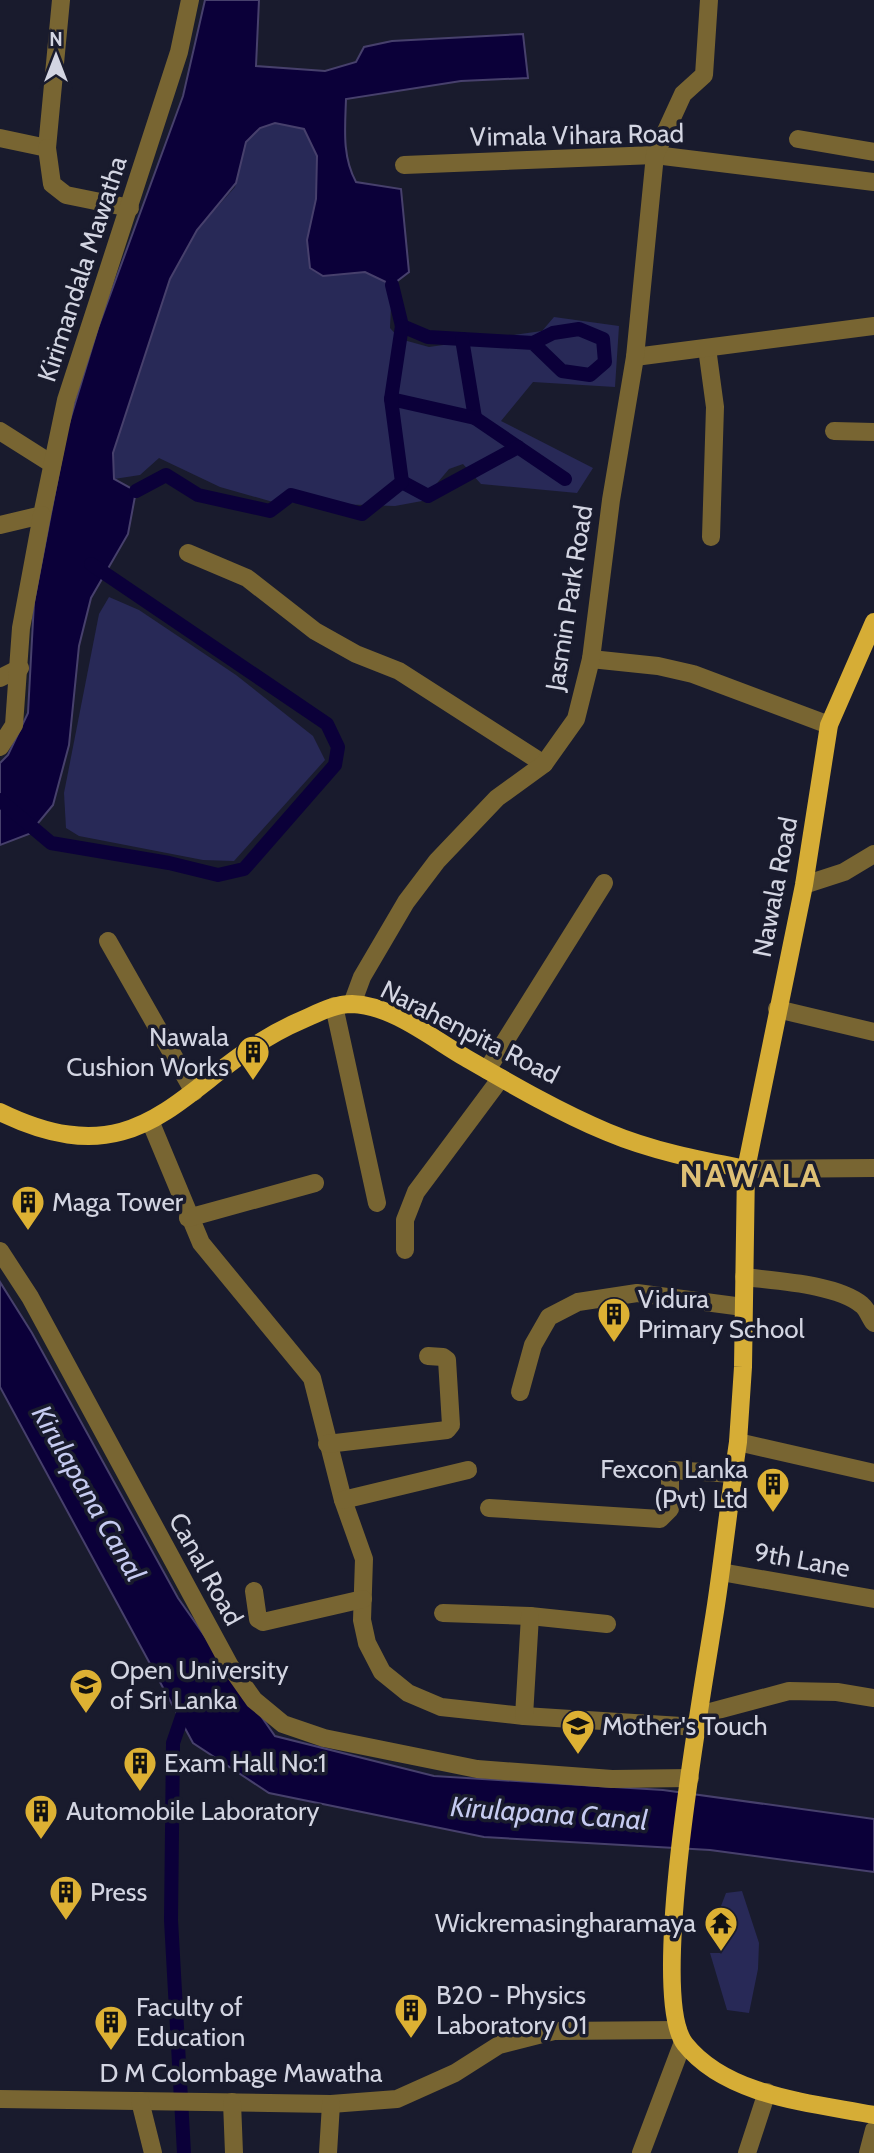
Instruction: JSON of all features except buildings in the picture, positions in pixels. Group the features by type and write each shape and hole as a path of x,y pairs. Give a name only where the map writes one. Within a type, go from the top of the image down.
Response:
{"main road":[{"name":"Nawala Road","path":"680,2036 673,2015 672,1926 679,1856 738,1442 746,1169 804,885 829,725 874,622"},
{"name":"Narahenpita Road","path":"343,1005 373,1007 398,1019 494,1074 607,1132 676,1155 746,1169"},
{"path":"0,1112 32,1128 66,1135 120,1133 152,1122 280,1029 343,1005"},
{"path":"680,2036 719,2072 766,2092 874,2115"}],"street":[{"path":"61,0 47,148 52,184 66,195 130,208"},
{"name":"Kirimandala Mawatha","path":"0,747 14,725 21,628 41,514 66,400 179,52 190,0"},
{"name":"Jasmin Park Road","path":"343,1005 400,912 437,861 497,798 544,764 576,719 591,659 611,500 635,357 655,155 683,94 704,75 709,0"},
{"path":"0,138 47,148"},
{"path":"798,139 874,152"},
{"name":"Vimala Vihara Road","path":"404,165 655,155 874,182"},
{"path":"635,357 874,326"},
{"path":"707,348 715,407 711,537"},
{"path":"0,431 52,464"},
{"path":"834,431 874,432"},
{"path":"0,525 41,514"},
{"path":"188,553 247,578 315,631 356,654 399,671 544,764"},
{"path":"591,659 658,666 693,674 829,725"},
{"path":"0,677 20,668"},
{"path":"804,885 844,872 874,854"},
{"path":"405,1250 405,1220 416,1192 494,1074 604,883"},
{"path":"108,941 194,1091"},
{"path":"343,1005 377,1203"},
{"path":"777,1009 874,1032"},
{"path":"152,1122 188,1218 217,1265 312,1378 342,1500 364,1559 362,1620 367,1643 382,1672 408,1693 441,1707 524,1716 698,1721 789,1691 837,1692 874,1698"},
{"path":"746,1169 874,1168"},
{"path":"188,1218 315,1183"},
{"name":"Canal Road","path":"0,1251 30,1297 230,1666 254,1700 283,1724 324,1738 477,1769 611,1779 690,1779"},
{"path":"744,1277 811,1286 847,1297 862,1305 874,1323"},
{"path":"520,1392 533,1345 548,1317 578,1302 637,1293 743,1307"},
{"path":"327,1444 447,1430 452,1425 447,1360 443,1357 428,1356"},
{"path":"738,1442 874,1473"},
{"path":"342,1500 468,1470"},
{"path":"489,1508 660,1518 670,1509 672,1470 733,1474"},
{"name":"9th Lane","path":"721,1572 874,1599"},
{"path":"254,1591 258,1619 263,1622 363,1600"},
{"path":"443,1613 530,1616 607,1624"},
{"path":"524,1716 530,1616"},
{"name":"D M Colombage Mawatha","path":"0,2099 331,2105 397,2099 455,2073 499,2045 554,2031 680,2036"},
{"path":"641,2153 680,2036"},
{"path":"747,2153 766,2092"},
{"path":"149,2101 153,2153"},
{"path":"225,2101 234,2153"},
{"path":"328,2153 331,2105"},
{"path":"868,2153 874,2130"}],"shaded area":[{"path":"275,123 304,128 317,156 316,199 307,240 323,276 365,272 392,285 390,328 400,339 429,347 542,331 554,317 619,326 615,387 533,382 501,421 593,468 577,493 481,484 463,464 449,469 422,501 395,506 273,502 220,487 159,458 140,475 114,479 113,453 170,279 197,230 235,187 246,142 260,128"},
{"path":"109,597 139,610 236,675 313,736 325,760 234,861 203,860 79,836 66,828 64,793 99,614"},
{"path":"742,1891 759,1943 758,1969 749,2013 727,2010 710,1953 721,1953 730,1911 721,1906 726,1893"}],"water":[{"path":"205,0 259,0 256,66 325,71 356,62 364,47 392,41 523,34 528,78 461,81 346,99 346,152 356,182 401,189 409,272 392,285 365,272 323,276 310,268 307,240 316,199 317,156 304,129 275,123 260,128 246,142 236,183 197,230 170,279 113,453 114,479 136,491 128,534 91,598 79,646 69,745 53,805 29,834 0,845 0,763 8,755 28,713 34,602 67,430 98,328 183,96"},
{"name":"Kirulapana Canal","path":"0,1282 32,1333 178,1598 275,1736 434,1776 663,1790 874,1819 874,1872 710,1850 484,1837 269,1793 193,1743 0,1387"}],"waterway":[{"path":"392,285 402,326 428,337 533,343 553,333 579,329 603,339 605,362 590,375 562,371 533,343"},
{"path":"136,491 166,475 198,495 270,511 291,495 362,514 402,482 391,399 402,326"},
{"path":"462,339 475,418"},
{"path":"391,399 475,418 565,479"},
{"path":"402,482 428,496 518,447"},
{"path":"0,800 51,843 169,863 218,875 244,869 335,765 338,747 327,724 91,564"},
{"path":"184,2153 171,1920 173,1743 187,1702"}],"place":[{"name":"Nawala Cushion Works","path":"253,1082"},
{"name":"Maga Tower","path":"28,1232"},
{"name":"Vidura Primary School","path":"614,1344"},
{"name":"Fexcon Lanka (Pvt) Ltd","path":"773,1514"},
{"name":"Open University of Sri Lanka","path":"86,1715"},
{"name":"Mother's Touch","path":"578,1756"},
{"name":"Exam Hall No:1","path":"140,1793"},
{"name":"Automobile Laboratory","path":"41,1841"},
{"name":"Press","path":"66,1922"},
{"name":"Wickremasingharamaya","path":"721,1953"},
{"name":"B20 - Physics Laboratory 01","path":"411,2040"},
{"name":"Faculty of Education","path":"111,2052"}],"district":[{"name":"NAWALA","path":"751,1175"}]}
